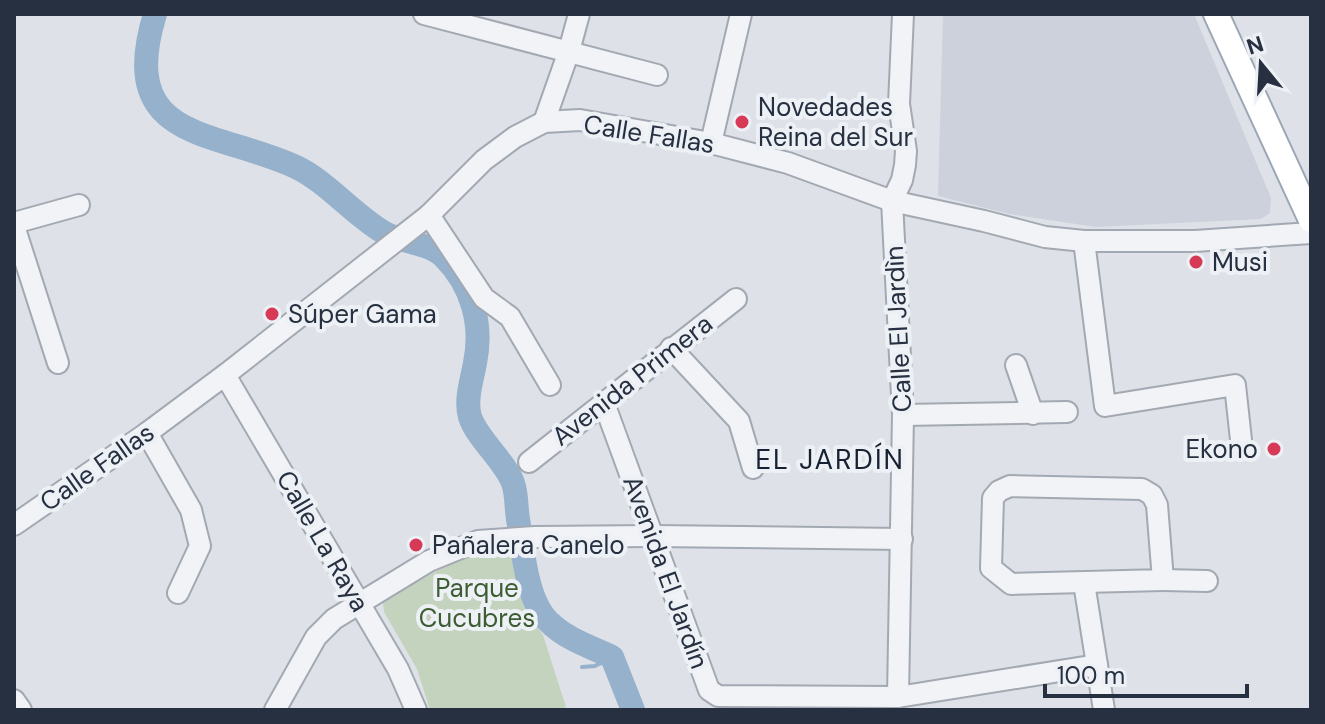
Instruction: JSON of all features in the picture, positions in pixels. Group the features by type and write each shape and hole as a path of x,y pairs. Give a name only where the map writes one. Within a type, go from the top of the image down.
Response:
{"main road":[{"path":"1216,14 1311,220"}],"street":[{"path":"425,14 657,75"},
{"path":"544,122 579,14"},
{"path":"711,143 741,14"},
{"path":"892,201 902,180 906,151 899,104 903,14"},
{"name":"Calle Fallas","path":"14,525 225,375 429,215 484,160 515,137 544,122 580,120 711,143 788,163 892,201 1045,237 1084,241 1195,241 1311,233"},
{"name":"Calle El Jardìn","path":"892,201 903,415 898,697"},
{"path":"58,363 14,224 79,205"},
{"path":"429,215 484,298 510,317 550,385"},
{"path":"1084,241 1105,406 1235,385 1241,440"},
{"name":"Avenida Primera","path":"529,462 736,299"},
{"path":"671,348 739,421 753,468"},
{"path":"1016,365 1033,414"},
{"name":"Calle La Raya","path":"225,375 398,669 416,710"},
{"name":"Avenida El Jardín","path":"604,403 709,690 718,696 898,697 1097,665"},
{"path":"903,415 1067,412"},
{"path":"147,433 191,510 200,546 178,593"},
{"path":"1163,580 1157,505 1152,495 1142,489 1010,486 993,498 991,568 1011,584 1207,581"},
{"path":"275,710 316,637 334,619 457,547 478,541 510,537 654,536 902,539"},
{"path":"1084,583 1104,710"},
{"path":"14,700 21,710"}],"shaded area":[{"path":"943,14 1194,14 1271,198 1270,213 1261,219 1096,227 1009,214 938,196"}],"green space":[{"name":"Parque Cucubres","path":"519,545 533,620 543,635 566,707 557,710 430,710 417,669 384,612 383,603 386,598 477,550"}],"waterway":[{"path":"155,14 146,56 149,87 161,109 180,124 205,136 296,167 383,232 431,248 454,268 468,293 476,320 477,348 469,397 470,417 513,483 524,559 535,601 541,613 556,628 612,657 633,710"},
{"path":"582,667 595,666 612,657"}],"place":[{"name":"Novedades Reina del Sur","path":"742,122"},
{"name":"Musi","path":"1196,262"},
{"name":"Súper Gama","path":"272,314"},
{"name":"Ekono","path":"1274,449"},
{"name":"Pañalera Canelo","path":"416,545"}],"district":[{"name":"EL JARDÍN","path":"830,459"}]}
